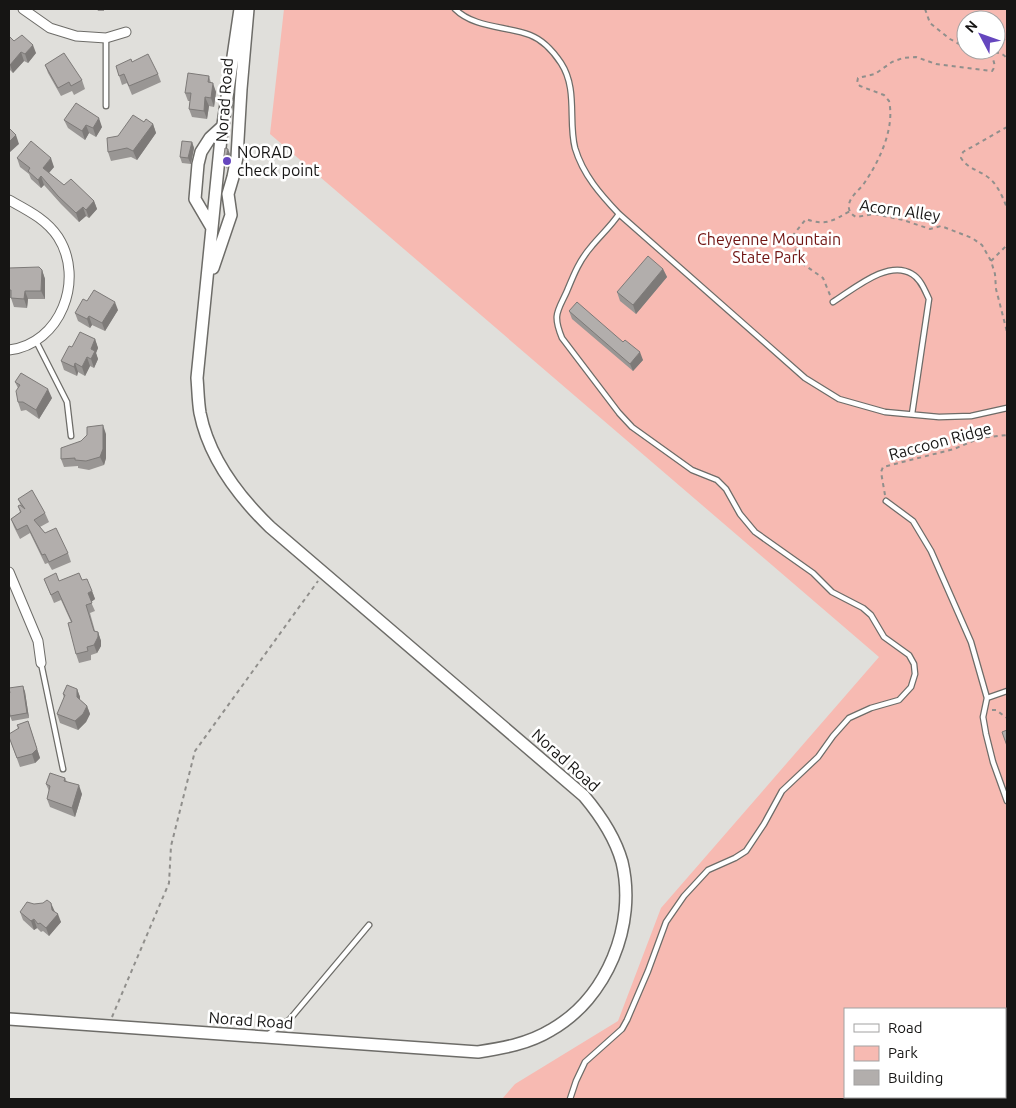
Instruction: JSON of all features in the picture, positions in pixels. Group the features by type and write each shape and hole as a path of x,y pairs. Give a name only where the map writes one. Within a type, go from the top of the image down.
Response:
{"street":[{"path":"23,9 50,28 76,36 106,38 126,32"},
{"name":"Norad Road","path":"9,1019 478,1052 506,1048 531,1040 552,1030 587,1001 601,983 621,935 625,883 621,861 610,833 593,807 567,780 255,512 237,492 222,469 210,443 200,413 197,378 222,127 240,9"},
{"name":"Norad Road","path":"204,308 215,259 231,214 228,194 237,157 240,89 248,9"},
{"name":"Norad Road","path":"212,228 195,199 198,164 201,152 210,138 222,127"},
{"path":"9,200 42,218 57,236 68,257 70,276 67,297 57,321 41,338 16,349 9,350"},
{"path":"9,572 38,641 41,664"}],"lane":[{"path":"455,9 474,21 531,35 547,46 562,64 570,83 575,148 589,178 599,193 619,214 805,378 839,399 885,412 939,417 971,416 1007,408"},
{"path":"106,38 106,106"},
{"path":"570,1099 585,1062 622,1029 648,971 661,933 673,910 684,896 708,870 746,851 761,829 782,791 818,757 849,718 871,708 899,700 911,687 914,674 914,664 909,655 884,637 871,615 863,608 832,592 813,573 755,532 743,519 726,489 717,480 692,470 632,427 619,413 562,338 558,328 557,316 560,304 572,277 590,248 619,214"},
{"path":"833,302 884,271 901,269 914,274 929,299 912,414"},
{"path":"36,341 67,402 71,436"},
{"path":"886,501 913,521 931,551 970,642 987,698 984,717 988,743 1007,801"},
{"path":"41,664 63,769"},
{"path":"987,698 1007,690"},
{"path":"263,1037 290,1019 369,925"}],"path":[{"path":"925,9 930,22 956,42"},
{"name":"Acorn Alley","path":"993,60 995,68 992,71 936,64 916,57 903,58 892,62 876,74 858,78 857,83 860,86 884,96 889,101 891,119 882,149 869,177 850,202 850,212 856,217 875,214 903,220 930,229 940,226 972,238 982,245 991,260 1007,332"},
{"path":"1007,127 963,152 961,158 970,168 990,179 1007,208"},
{"path":"833,302 823,278 803,264 797,253 794,234 806,220 826,223 850,212"},
{"path":"991,260 1007,245"},
{"name":"Raccoon Ridge","path":"886,501 881,472 883,467 954,449 980,438 1007,435"},
{"path":"108,1026 169,883 171,846 195,751 324,573"},
{"path":"985,708 996,710 1007,718"}],"green space":[{"name":"Cheyenne Mountain State Park","path":"284,9 1007,9 1007,1099 502,1099 515,1084 618,1021 661,908 879,657 270,134"}],"building":[{"path":"22,35 33,45 25,54 21,52 10,65 9,36 14,41"},
{"path":"64,53 82,80 71,86 69,82 58,88 45,65"},
{"path":"148,54 158,74 129,86 124,74 119,76 116,66 131,59 132,62"},
{"path":"188,73 209,76 208,82 213,83 211,98 205,97 204,111 189,109 191,93 185,93"},
{"path":"76,103 99,118 93,128 86,125 82,131 64,120"},
{"path":"133,115 144,122 146,119 153,124 133,151 127,148 108,152 107,138 118,136"},
{"path":"9,128 16,135 9,142"},
{"path":"31,141 51,158 43,168 64,185 71,179 94,201 86,210 83,207 76,213 41,176 38,180 28,171 30,168 17,158"},
{"path":"182,141 192,142 188,158 180,157"},
{"path":"225,148 228,149 225,163 223,163"},
{"path":"648,256 663,269 633,305 617,292"},
{"path":"39,267 42,270 41,291 25,291 24,299 11,298 9,268"},
{"path":"94,290 115,302 102,323 89,316 87,319 75,313 83,299 87,301"},
{"path":"577,302 623,342 625,340 640,352 630,364 569,311"},
{"path":"80,332 95,339 91,349 95,351 91,359 87,357 82,367 75,363 74,367 61,361 69,346 72,347"},
{"path":"21,373 48,389 36,410 23,402 18,402 16,391 20,385 15,382"},
{"path":"103,425 103,449 100,457 86,461 75,460 75,458 61,459 61,448 81,441 87,435 87,427"},
{"path":"32,490 45,513 34,520 45,533 56,528 68,553 49,562 45,554 42,555 27,525 17,530 11,519 21,512 18,506 20,505 25,509 18,499"},
{"path":"56,573 59,581 79,573 82,580 87,579 92,591 88,593 92,603 86,605 94,631 98,632 98,637 94,645 87,647 88,651 76,654 68,623 72,622 58,591 51,595 44,579"},
{"path":"67,685 77,689 77,697 87,706 83,714 75,721 57,714"},
{"path":"23,686 27,713 10,716 9,688"},
{"path":"28,721 37,749 32,754 17,758 9,734 19,728 17,725"},
{"path":"1007,730 1007,746 1002,732"},
{"path":"50,773 65,778 64,781 79,785 72,808 47,799 50,786 46,784"},
{"path":"47,900 51,903 52,910 58,914 46,928 40,923 38,924 34,919 31,921 20,912 27,902 34,904 43,903"}],"place":[{"name":"NORAD check point","path":"227,161"}]}
